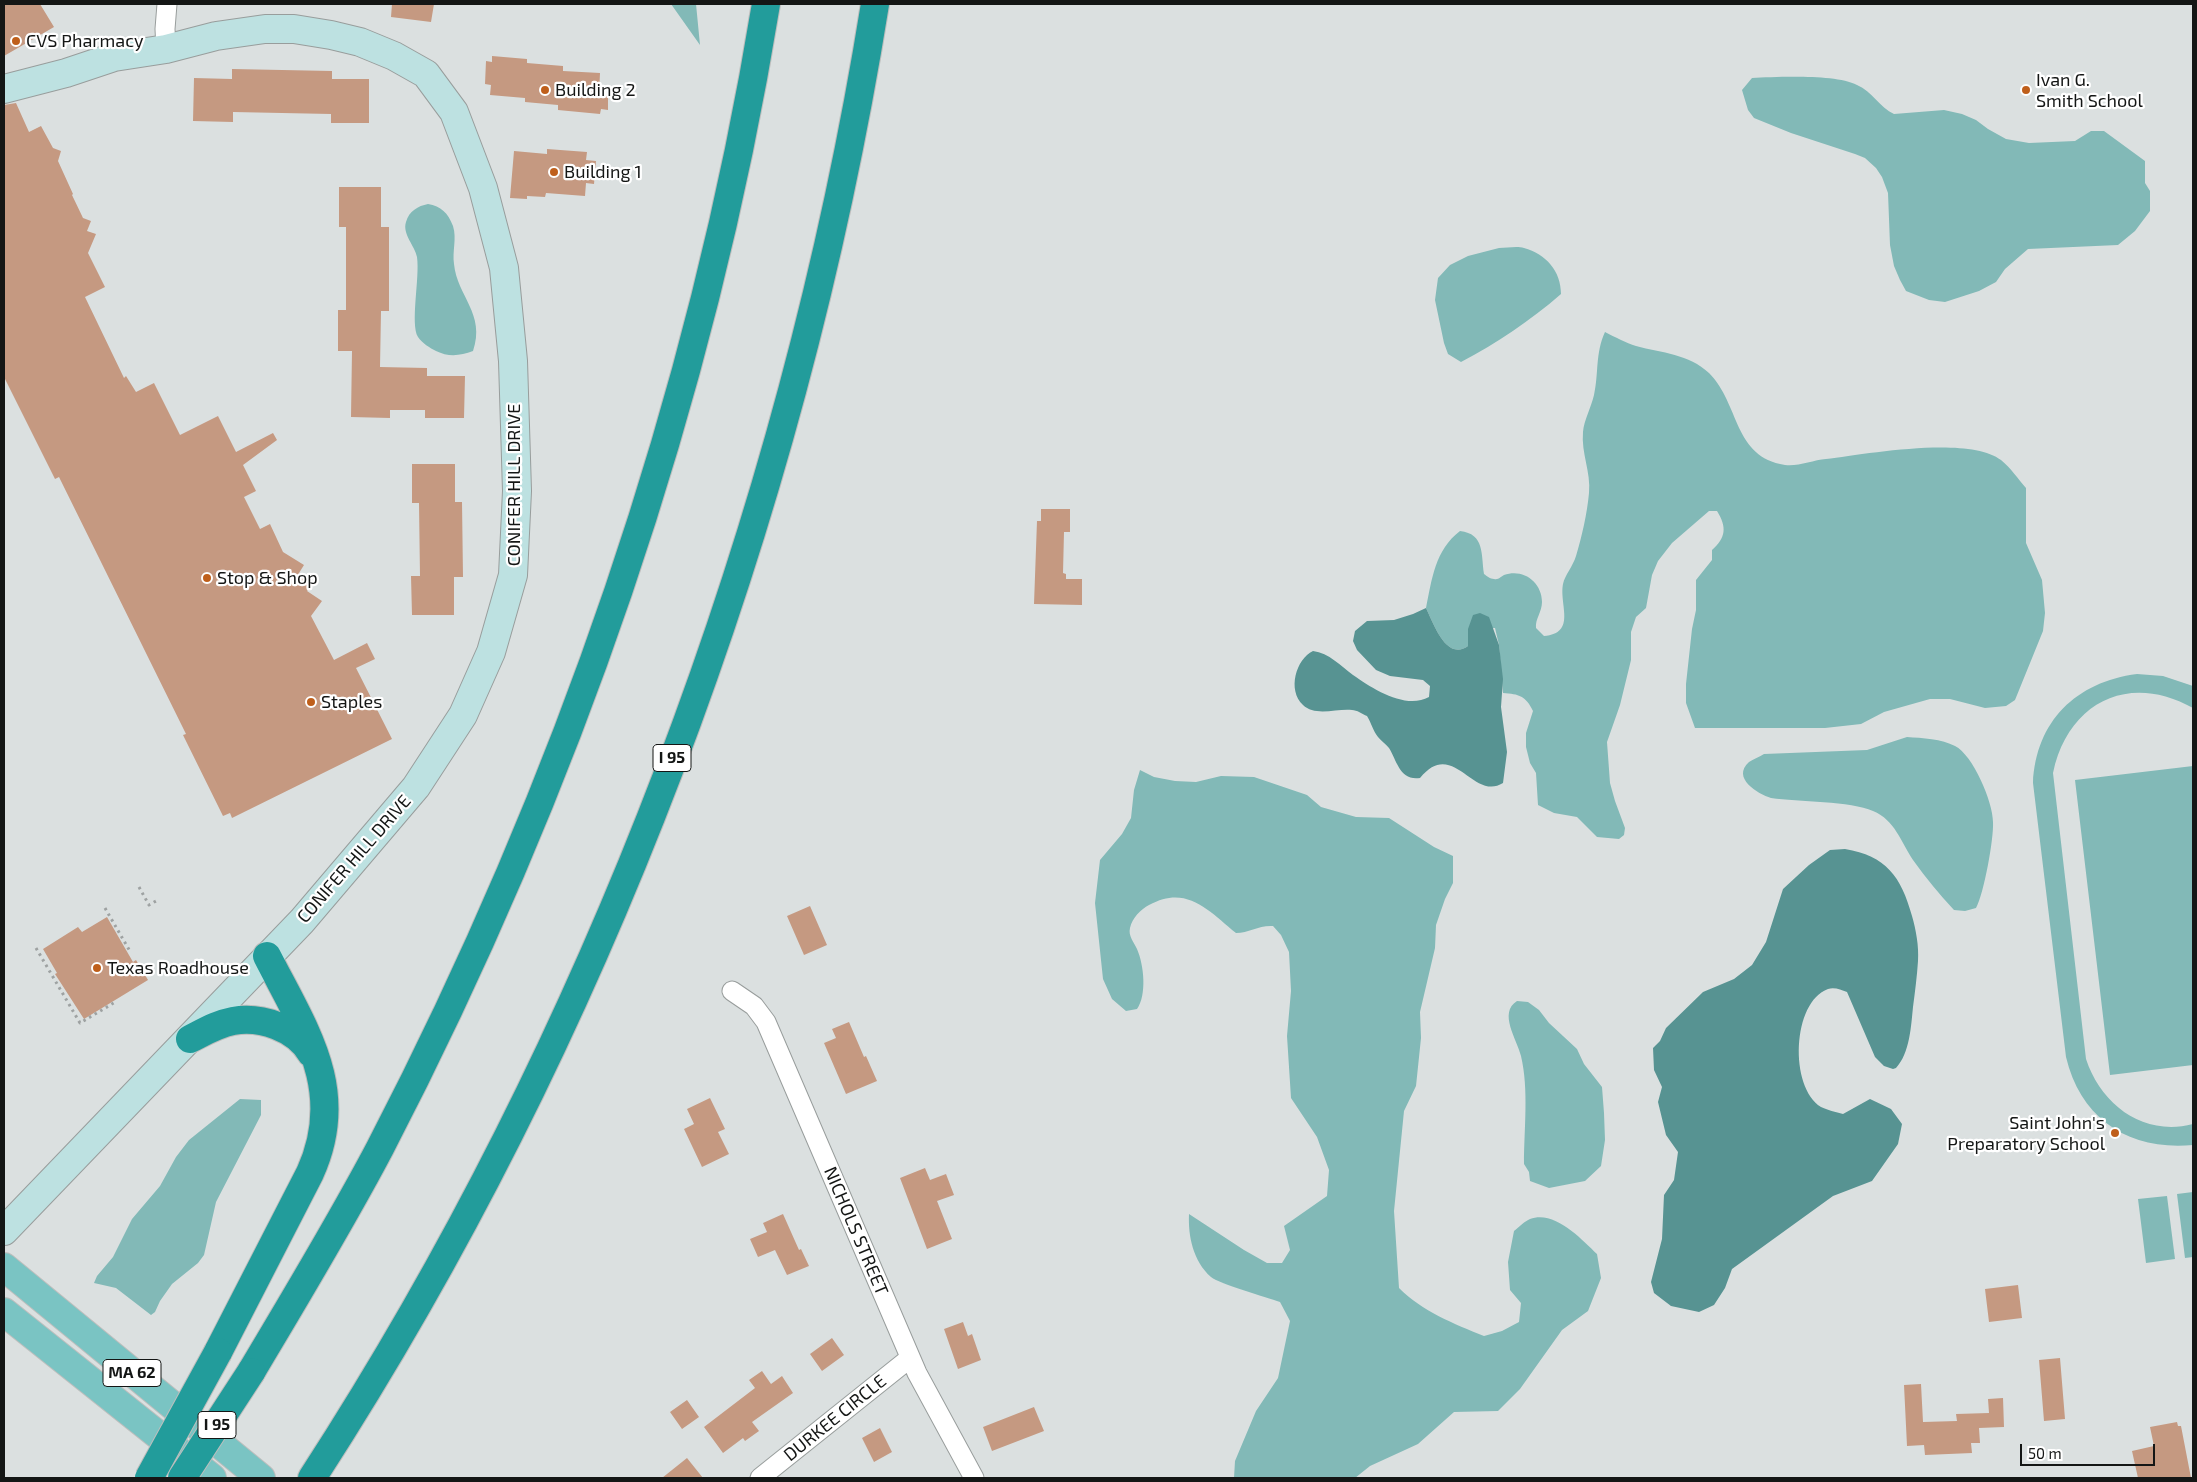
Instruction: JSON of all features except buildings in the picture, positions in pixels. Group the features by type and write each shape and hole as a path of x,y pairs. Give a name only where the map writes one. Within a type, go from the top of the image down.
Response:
{"highway":[{"name":"I 95","path":"182,1478 251,1372 346,1210 439,1030 494,910 570,724 636,535 693,341 739,149 766,4"},
{"name":"I 95","path":"318,1468 406,1322 505,1140 593,953 671,762 739,568 793,385 840,189 875,4"},
{"path":"149,1478 218,1352 310,1173 320,1149 325,1122 325,1094 316,1060 301,1022 267,956"},
{"path":"190,1039 232,1021 257,1021 292,1033 305,1044 316,1060"}],"main road":[{"name":"MA 62","path":"4,1267 261,1478"},
{"name":"MA 62","path":"4,1312 212,1478"},
{"path":"4,1338 24,1342 65,1359"}],"street":[{"path":"166,49 164,30 167,4"},
{"name":"CONIFER HILL DRIVE","path":"4,89 66,73 114,57 166,49 216,36 265,29 331,34 360,42 394,56 426,74 454,112 483,188 504,268 513,361 517,490 516,545 513,575 491,652 463,715 416,787 302,921 5,1233"},
{"name":"NICHOLS STREET","path":"732,991 754,1006 766,1022 910,1358 974,1478"},
{"name":"DURKEE CIRCLE","path":"760,1478 910,1358"}],"path":[{"path":"139,887 150,905 156,901"},
{"path":"105,908 131,953"},
{"path":"36,948 80,1022 117,1001"}],"shaded area":[{"path":"671,4 696,4 700,45"},
{"path":"1806,77 1835,79 1857,85 1894,114 1944,110 1962,114 1976,120 2006,139 2029,143 2075,141 2091,131 2104,131 2145,161 2145,183 2150,191 2150,211 2135,231 2118,245 2028,249 2005,269 1996,282 1979,291 1945,302 1929,300 1906,291 1894,266 1890,245 1888,193 1882,177 1876,168 1865,158 1791,133 1754,118 1748,110 1742,90 1752,78"},
{"path":"428,204 437,206 444,211 453,226 456,275 470,306 476,326 473,351 463,354 450,355 436,351 418,337 416,331 415,312 418,266 417,257 405,226 407,218 412,212"},
{"path":"1499,248 1524,248 1539,254 1555,271 1561,294 1513,331 1461,362 1448,354 1444,343 1435,300 1438,278 1450,265 1468,256"},
{"path":"1605,332 1632,345 1684,358 1709,373 1727,399 1746,441 1756,452 1768,460 1785,465 1795,465 1890,451 1942,447 1986,453 2005,463 2026,488 2026,543 2042,580 2045,613 2043,631 2015,700 2006,706 1985,708 1950,699 1930,699 1884,712 1861,724 1825,728 1695,728 1686,703 1686,684 1696,610 1696,580 1712,560 1712,550 1717,546 1724,532 1724,527 1717,511 1709,511 1672,543 1658,561 1652,575 1646,608 1636,617 1631,632 1631,660 1620,705 1607,742 1610,783 1625,828 1624,835 1619,839 1597,837 1577,817 1554,813 1538,805 1536,773 1530,763 1526,747 1526,733 1533,711 1525,699 1513,694 1503,693 1499,645 1495,628 1468,629 1468,646 1460,650 1453,649 1441,638 1426,608 1433,576 1440,556 1445,547 1460,531 1474,536 1478,541 1482,552 1484,574 1497,579 1511,573 1518,573 1530,578 1539,588 1542,602 1536,628 1544,636 1554,634 1560,630 1564,617 1563,584 1576,556 1587,509 1589,485 1583,447 1583,432 1594,395 1598,356"},
{"path":"1426,608 1441,638 1453,649 1460,650 1468,646 1468,629 1473,615 1480,613 1489,617 1499,645 1503,679 1501,707 1507,752 1503,783 1492,787 1482,784 1463,772 1443,764 1432,767 1420,778 1408,776 1400,769 1389,748 1376,735 1367,716 1354,710 1314,711 1308,709 1298,699 1295,683 1298,668 1307,655 1313,651 1330,657 1353,675 1390,696 1410,701 1429,697 1430,686 1423,680 1390,676 1376,670 1357,650 1353,641 1355,631 1367,621 1394,620"},
{"path":"2137,674 2163,676 2193,686 2193,708 2169,698 2146,693 2125,694 2105,700 2087,712 2072,728 2061,748 2053,773 2086,1059 2093,1076 2102,1090 2127,1114 2158,1126 2175,1127 2193,1124 2193,1145 2170,1146 2149,1143 2129,1136 2112,1127 2096,1114 2083,1098 2073,1079 2066,1057 2033,783 2036,761 2042,741 2051,723 2063,708 2095,686 2115,678"},
{"path":"1907,737 1938,740 1955,746 1969,759 1986,792 1992,813 1993,830 1985,879 1976,908 1965,911 1954,910 1918,867 1897,832 1881,815 1852,805 1771,798 1748,784 1743,774 1744,768 1749,762 1764,754 1867,750"},
{"path":"2193,766 2193,1065 2110,1075 2075,780"},
{"path":"1140,770 1154,777 1175,781 1196,782 1221,776 1254,777 1307,795 1321,807 1356,817 1389,818 1434,847 1453,856 1453,883 1436,925 1435,948 1420,1012 1421,1038 1416,1086 1404,1111 1394,1211 1399,1288 1428,1310 1450,1322 1484,1336 1502,1331 1519,1322 1521,1303 1510,1290 1508,1262 1514,1231 1524,1223 1539,1217 1558,1222 1575,1234 1597,1254 1601,1278 1588,1311 1562,1330 1520,1389 1498,1411 1454,1412 1418,1444 1370,1466 1355,1478 1234,1478 1235,1461 1256,1411 1278,1378 1290,1321 1280,1302 1216,1280 1205,1271 1193,1248 1189,1231 1189,1214 1267,1263 1282,1263 1290,1250 1284,1226 1327,1196 1329,1170 1317,1137 1291,1098 1287,1036 1291,991 1289,952 1281,935 1273,926 1236,933 1207,909 1186,899 1175,897 1163,899 1149,905 1135,917 1130,931 1143,971 1143,988 1140,1003 1137,1009 1126,1011 1112,999 1103,979 1095,903 1100,860 1122,834 1131,818 1134,790"},
{"path":"1845,849 1871,857 1890,870 1897,879 1908,902 1918,944 1916,984 1909,1039 1901,1062 1896,1068 1884,1066 1875,1057 1847,992 1828,989 1816,997 1807,1010 1799,1045 1800,1064 1804,1082 1811,1097 1821,1107 1843,1114 1870,1099 1891,1109 1902,1124 1898,1144 1872,1181 1833,1196 1732,1269 1725,1288 1714,1305 1699,1312 1671,1306 1654,1293 1651,1282 1662,1239 1664,1195 1674,1180 1678,1152 1666,1135 1658,1102 1662,1087 1654,1070 1653,1048 1660,1041 1666,1028 1703,992 1734,979 1752,965 1766,942 1783,889 1809,865 1830,850"},
{"path":"1517,1001 1528,1002 1539,1010 1549,1023 1577,1049 1584,1064 1602,1087 1605,1140 1601,1166 1585,1181 1549,1188 1530,1181 1529,1172 1524,1164 1525,1082 1521,1056 1510,1027 1509,1019 1509,1012"},
{"path":"240,1099 261,1100 261,1115 216,1202 204,1255 198,1263 172,1284 155,1312 151,1315 116,1288 94,1283 97,1276 113,1257 132,1219 160,1186 176,1157 189,1140"},
{"path":"2193,1192 2193,1257 2185,1258 2177,1194"},
{"path":"2167,1196 2175,1259 2146,1263 2138,1199"}],"place":[{"name":"CVS Pharmacy","path":"16,41"},
{"name":"Building 2","path":"545,90"},
{"name":"Ivan G. Smith School","path":"2026,90"},
{"name":"Building 1","path":"554,172"},
{"name":"Stop & Shop","path":"207,578"},
{"name":"Staples","path":"311,702"},
{"name":"Texas Roadhouse","path":"97,968"},
{"name":"Saint John's Preparatory School","path":"2115,1133"}]}
